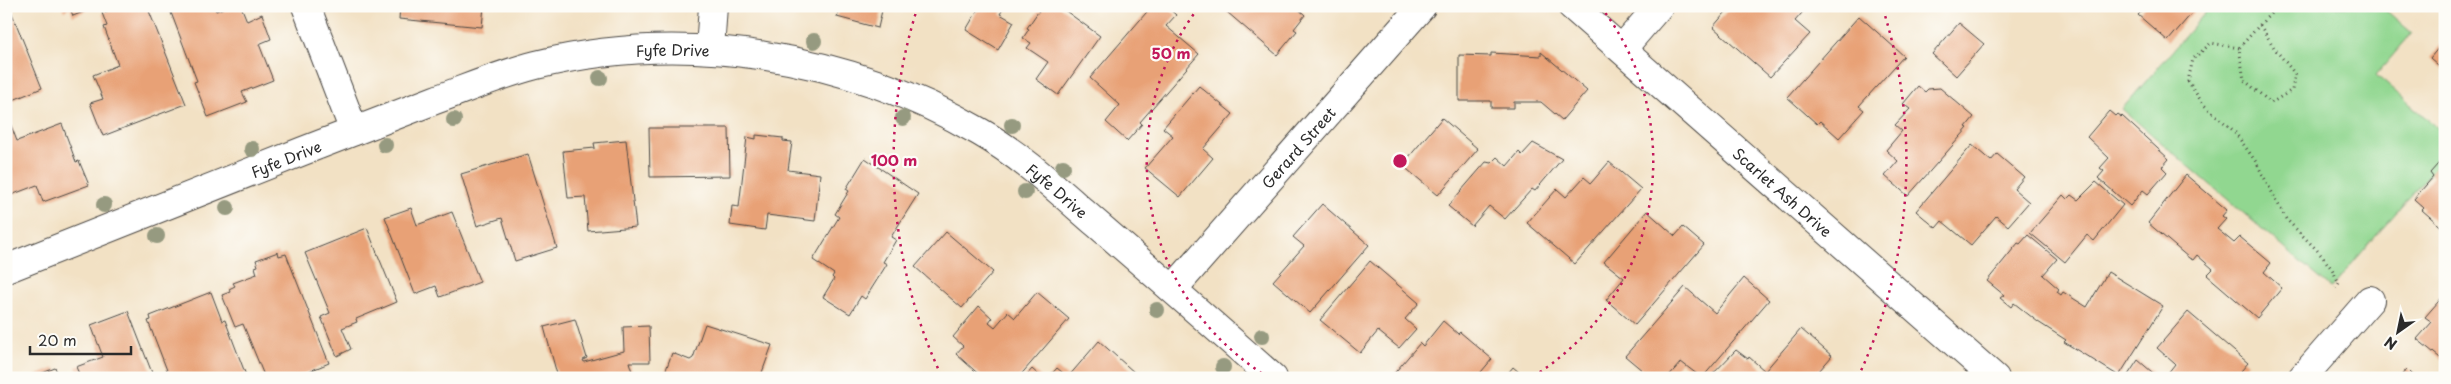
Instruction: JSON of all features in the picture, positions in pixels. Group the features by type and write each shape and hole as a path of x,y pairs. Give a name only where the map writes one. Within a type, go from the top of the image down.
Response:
{"street":[{"path":"306,6 354,131"},
{"path":"710,49 713,6"},
{"name":"Gerard Street","path":"1173,289 1422,6"},
{"name":"Scarlet Ash Drive","path":"1572,6 1995,378"},
{"path":"1622,49 1659,6"},
{"name":"Fyfe Drive","path":"6,269 354,131 471,86 536,65 619,51 710,49 768,56 830,69 898,91 949,114 984,134 1016,157 1173,289 1273,378"},
{"path":"2302,378 2370,300"}],"path":[{"path":"2239,48 2279,6"},
{"path":"2239,48 2244,80 2271,103 2292,90 2295,74 2275,49 2260,24"},
{"path":"2239,48 2211,43 2193,59 2188,81 2203,104 2234,131 2256,162 2286,219 2332,268 2339,283 2335,289"}],"green space":[{"path":"2211,6 2381,6 2412,33 2376,75 2445,134 2445,156 2331,288 2122,109"}],"building":[{"path":"6,6 9,6 42,88 6,103"},
{"path":"62,6 98,6 73,16 70,8 64,11"},
{"path":"120,6 147,6 186,104 103,136 90,103 103,99 93,75 118,65 104,27 107,26 102,13"},
{"path":"180,6 214,6 216,11 228,6 241,6 247,21 262,14 271,39 259,44 273,80 242,92 247,102 208,117 194,82 197,81 170,10"},
{"path":"400,6 484,6 482,27 399,19"},
{"path":"840,6 883,6 878,28 837,17"},
{"path":"980,6 1005,6 1000,14 1014,22 998,50 966,30"},
{"path":"1042,6 1059,6 1100,36 1058,95 1036,79 1048,62 1027,48 1031,43 1023,38 1029,29 1027,28"},
{"path":"1152,6 1166,6 1176,15 1166,26 1199,54 1140,122 1142,124 1127,141 1106,122 1120,105 1090,78"},
{"path":"1220,6 1295,6 1305,15 1294,29 1297,31 1277,55"},
{"path":"1731,6 1808,6 1795,21 1810,34 1770,77 1713,27"},
{"path":"2146,6 2198,6 2168,41 2138,15"},
{"path":"1859,16 1904,56 1859,106 1864,110 1839,138 1820,121 1817,124 1787,97"},
{"path":"1959,23 1984,44 1956,76 1932,54"},
{"path":"2445,24 2445,35 2440,30"},
{"path":"2445,40 2445,71 2430,58"},
{"path":"1541,52 1587,91 1562,120 1541,102 1514,102 1514,108 1491,108 1491,101 1459,101 1459,55 1491,56 1491,53 1541,56"},
{"path":"1199,86 1233,114 1203,149 1213,158 1180,197 1145,168 1173,136 1163,128"},
{"path":"1918,86 1925,92 1928,89 1940,88 1974,117 1966,127 1968,128 1908,196 1885,176 1898,161 1886,150 1902,131 1895,125 1910,109 1903,104"},
{"path":"2109,111 2115,116 2117,114 2122,116 2169,159 2162,167 2167,172 2148,194 2143,190 2130,206 2098,178 2104,171 2100,168 2109,158 2087,137"},
{"path":"8,118 17,141 62,124 76,162 79,161 89,185 43,202 37,185 6,197 6,119"},
{"path":"1442,118 1478,149 1438,195 1402,165"},
{"path":"649,128 729,128 730,176 650,177"},
{"path":"756,135 783,138 783,141 792,142 788,170 820,174 815,221 767,215 765,230 730,225 732,206 739,207 747,137 756,139"},
{"path":"626,140 636,227 588,231 585,197 568,198 563,151 595,148 594,143"},
{"path":"1533,143 1562,159 1535,191 1532,189 1505,219 1489,206 1472,226 1448,206 1486,162 1491,163 1497,157 1507,166 1519,152 1522,155"},
{"path":"1972,145 1991,161 1997,154 2024,177 2014,189 2029,202 2008,226 1996,216 1971,245 1942,221 1936,228 1916,211"},
{"path":"528,154 557,248 515,261 502,218 477,226 461,174"},
{"path":"2445,156 2445,230 2422,210 2424,208 2414,199 2433,177 2430,173"},
{"path":"865,158 918,194 891,237 896,240 883,262 887,264 865,299 861,296 850,314 823,297 834,279 832,277 834,274 813,260 839,217 835,214 849,191 846,189"},
{"path":"1609,162 1641,189 1575,264 1527,223 1557,189 1566,197 1584,177 1591,183"},
{"path":"2186,175 2227,210 2222,216 2226,219 2217,229 2234,243 2240,237 2271,263 2264,272 2282,288 2257,318 2207,275 2213,269 2197,255 2193,260 2189,258 2148,223"},
{"path":"2096,182 2123,205 2094,241 2087,235 2065,262 2030,233 2063,195 2067,199 2071,195 2078,200"},
{"path":"1322,204 1369,245 1310,313 1273,281 1304,246 1293,237"},
{"path":"411,208 417,225 452,212 480,282 440,297 436,286 415,294 385,217"},
{"path":"1647,211 1675,236 1683,227 1704,245 1635,325 1606,300 1624,278 1604,262"},
{"path":"367,228 397,302 356,319 357,322 342,328 351,349 337,356 321,317 330,313 305,253"},
{"path":"946,232 993,272 962,308 915,267"},
{"path":"2028,235 2057,259 2043,275 2059,289 2057,292 2061,295 2063,292 2087,307 2108,272 2163,306 2119,376 2064,342 2066,340 2038,322 2014,303 2011,307 2000,298 2004,295 1987,281 2018,243 2020,244"},
{"path":"278,252 279,256 286,254 329,363 293,378 265,378 243,324 235,327 222,295 230,292 229,289 235,286 233,283 257,274 255,267 258,266 256,260"},
{"path":"1370,261 1419,303 1405,319 1416,329 1399,348 1378,331 1360,353 1320,320"},
{"path":"1744,278 1769,300 1702,378 1681,362 1667,378 1641,378 1639,375 1643,371 1625,356 1685,287 1715,313"},
{"path":"211,292 222,321 225,320 247,378 170,378 148,321 151,320 150,316"},
{"path":"1037,292 1069,319 1018,378 983,378 956,354 963,346 953,337 979,306 992,318 989,322 995,327 1008,312 1015,318"},
{"path":"2445,294 2445,362 2417,339 2432,322 2425,317"},
{"path":"128,311 154,378 81,378 76,367 103,357 91,325"},
{"path":"2188,312 2248,363 2235,378 2164,378 2175,364 2157,348"},
{"path":"575,319 587,358 583,360 584,362 624,351 623,327 649,326 650,362 629,362 634,378 558,378 544,327"},
{"path":"1443,321 1458,334 1460,332 1492,359 1476,378 1391,377 1420,343 1423,346"},
{"path":"705,324 772,345 760,378 663,378 672,353 690,360 693,358"},
{"path":"1801,329 1832,356 1813,378 1709,378 1736,350 1748,359 1749,357 1765,371"},
{"path":"1099,341 1135,373 1130,378 1048,378 1057,368 1068,377"},
{"path":"2138,360 2159,378 2126,378"},
{"path":"1513,367 1526,378 1504,378"},
{"path":"55,368 61,378 30,378"},
{"path":"1032,369 1042,378 1024,378"},
{"path":"2407,369 2416,378 2399,378"}]}
